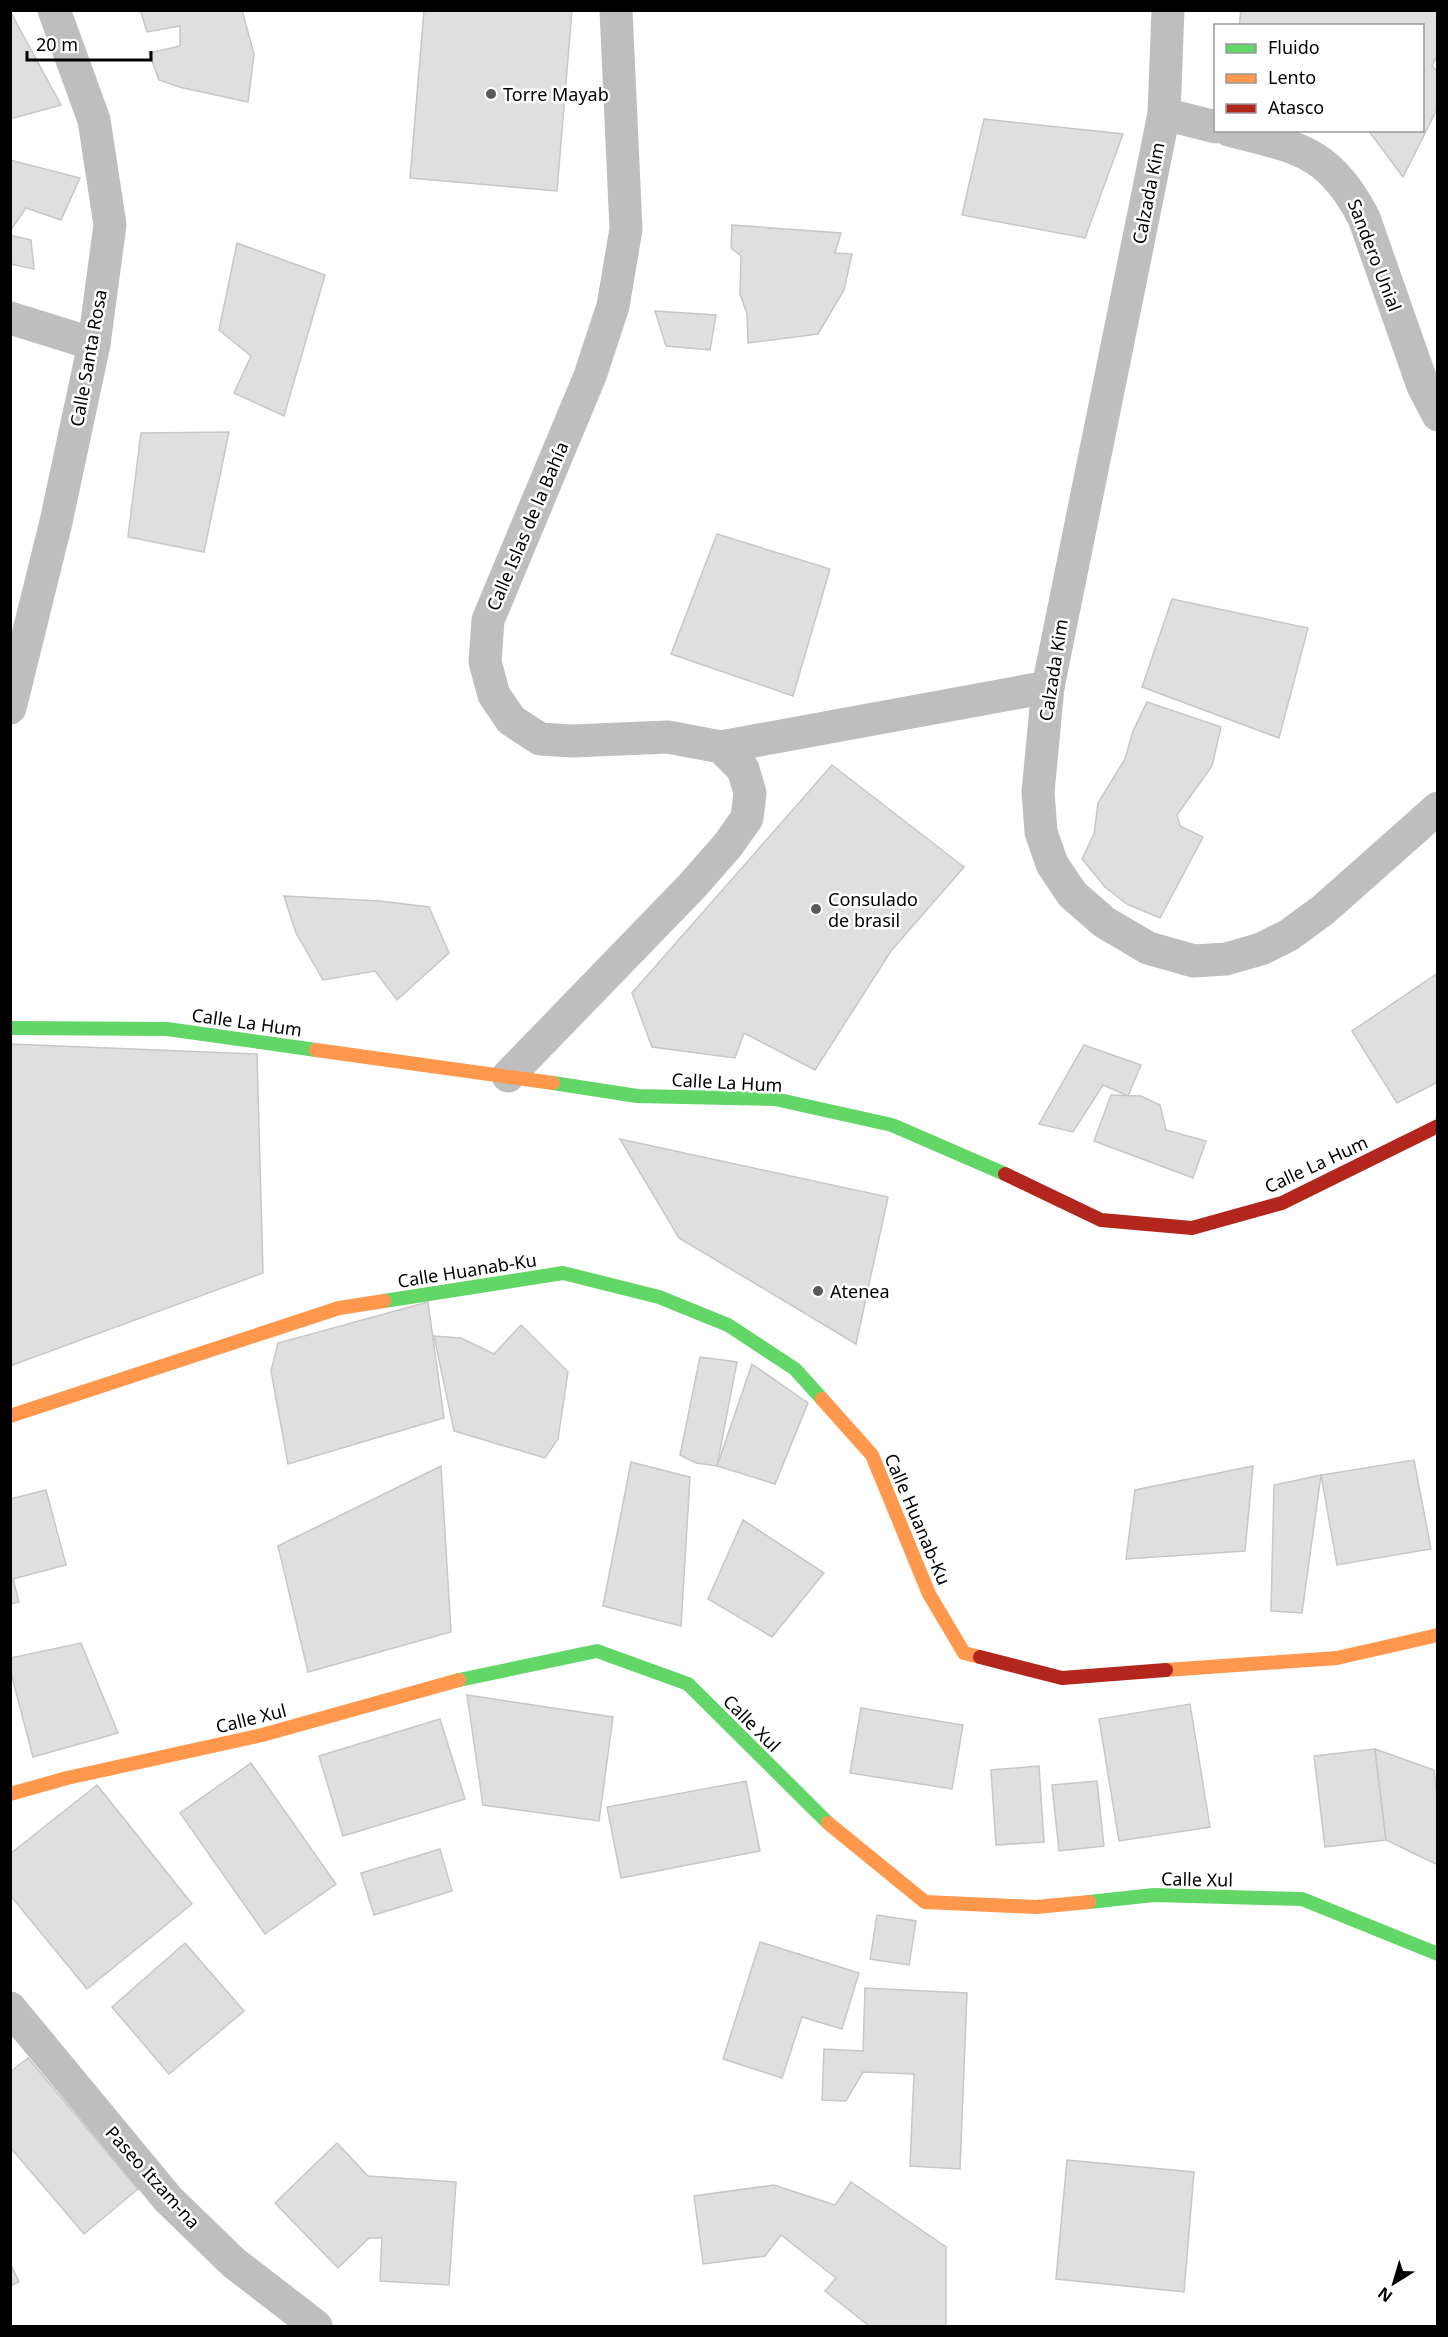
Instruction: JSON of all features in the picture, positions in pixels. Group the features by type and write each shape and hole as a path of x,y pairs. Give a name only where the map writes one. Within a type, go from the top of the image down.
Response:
{"street":[{"name":"Calle Santa Rosa","path":"10,708 56,522 94,344 110,225 94,120 54,10"},
{"name":"Calle Islas de la Bahía","path":"616,10 626,228 613,306 590,376 488,620 485,662 494,695 511,720 540,739 572,741 668,737 721,747"},
{"name":"Calzada Kim","path":"1168,10 1164,114 1048,687 1038,792 1041,832 1052,864 1072,894 1104,922 1148,948 1194,961 1226,959 1261,949 1289,935 1323,910 1437,808"},
{"path":"1164,114 1214,127"},
{"name":"Sandero Unial","path":"1236,132 1289,146 1320,160 1338,176 1351,193 1364,218 1423,386 1437,415"},
{"path":"10,318 94,344"},
{"path":"721,747 1048,687"},
{"path":"508,1076 692,885 728,845 747,818 750,793 743,769 721,747"},
{"name":"Calle La Hum","path":"10,1028 167,1029 637,1096 775,1099 892,1125 1013,1177 1101,1220 1192,1228 1282,1203 1437,1126"},
{"name":"Calle Huanab-Ku","path":"10,1416 339,1308 563,1273 669,1301 728,1325 795,1369 872,1455 929,1594 964,1653 1062,1678 1337,1658 1437,1635"},
{"name":"Calle Xul","path":"10,1794 67,1778 262,1735 460,1680 597,1651 688,1684 817,1814 925,1902 1036,1907 1154,1895 1302,1899 1437,1954"},
{"name":"Paseo Itzam-na","path":"15,2022 168,2199 234,2263 316,2326"}],"building":[{"path":"131,10 242,10 254,54 248,102 179,87 159,80 149,53 180,46 180,26 147,32 141,12"},
{"name":"Torre Mayab","path":"424,10 572,10 557,191 410,178"},
{"path":"1241,10 1438,10 1438,55 1432,65 1438,74 1438,107 1403,177 1369,132 1424,132 1424,24 1239,24"},
{"path":"10,11 61,105 10,119"},
{"path":"984,119 1123,134 1085,238 962,215"},
{"path":"10,160 80,178 61,220 26,208 10,231"},
{"path":"732,225 841,233 835,253 852,254 844,290 818,334 748,343 747,314 740,294 741,256 731,248"},
{"path":"10,235 31,240 34,269 10,264"},
{"path":"237,243 325,275 284,416 234,393 251,356 219,330"},
{"path":"655,311 716,315 710,350 666,346"},
{"path":"229,432 204,552 128,537 141,433"},
{"path":"717,534 830,569 793,696 671,654"},
{"path":"1172,599 1308,628 1279,738 1142,687"},
{"path":"1147,702 1221,727 1212,766 1177,815 1180,826 1203,837 1160,918 1127,904 1105,887 1082,859 1094,834 1098,803 1125,759 1133,731"},
{"name":"Consulado de brasil","path":"832,765 964,867 891,951 815,1070 744,1033 735,1058 652,1047 632,993"},
{"path":"284,896 380,901 429,907 449,953 397,1000 375,971 323,980 296,933"},
{"path":"1438,973 1438,1082 1397,1103 1352,1031"},
{"path":"10,1044 257,1054 263,1273 10,1366"},
{"path":"1084,1045 1141,1065 1128,1096 1103,1085 1073,1132 1039,1124"},
{"path":"1111,1095 1141,1096 1160,1105 1166,1130 1206,1141 1193,1178 1094,1141"},
{"name":"Atenea","path":"620,1139 888,1197 856,1344 679,1238"},
{"path":"428,1302 444,1418 288,1464 271,1371 278,1343"},
{"path":"521,1325 568,1372 558,1439 545,1458 454,1431 434,1336 461,1338 494,1354"},
{"path":"700,1357 737,1362 717,1466 696,1463 680,1455"},
{"path":"752,1364 808,1403 775,1484 717,1466"},
{"path":"1414,1460 1431,1549 1337,1565 1321,1475"},
{"path":"631,1462 690,1477 681,1626 603,1606"},
{"path":"441,1466 451,1632 308,1672 278,1546"},
{"path":"1253,1466 1245,1551 1126,1559 1135,1490"},
{"path":"1321,1475 1302,1613 1271,1611 1274,1485"},
{"path":"46,1490 66,1565 13,1579 19,1602 10,1604 10,1499"},
{"path":"743,1520 824,1573 772,1637 708,1599"},
{"path":"81,1643 118,1733 33,1757 10,1669 10,1658"},
{"path":"467,1695 613,1717 599,1821 483,1805"},
{"path":"1190,1704 1210,1827 1119,1841 1099,1719"},
{"path":"861,1708 963,1725 952,1789 850,1773"},
{"path":"440,1719 465,1799 343,1836 319,1756"},
{"path":"1375,1749 1386,1840 1325,1847 1314,1756"},
{"path":"1375,1749 1434,1770 1438,1805 1438,1865 1386,1840"},
{"path":"251,1763 336,1884 265,1934 180,1813"},
{"path":"1039,1766 1044,1842 996,1845 991,1770"},
{"path":"746,1781 760,1851 621,1878 607,1807"},
{"path":"1097,1781 1104,1846 1059,1851 1052,1785"},
{"path":"97,1785 192,1904 87,1989 10,1895 10,1854"},
{"path":"440,1849 452,1891 374,1915 361,1873"},
{"path":"877,1915 916,1921 909,1965 870,1959"},
{"path":"760,1942 859,1973 842,2029 802,2017 782,2078 723,2059"},
{"path":"185,1943 244,2011 169,2074 112,2007"},
{"path":"865,1988 967,1993 960,2169 910,2166 914,2074 863,2072 846,2101 822,2100 824,2049 863,2051"},
{"path":"28,2058 138,2189 84,2234 10,2147 10,2072"},
{"path":"337,2143 368,2176 456,2182 449,2285 380,2281 382,2238 369,2238 338,2268 275,2203"},
{"path":"1067,2160 1194,2172 1184,2292 1056,2279"},
{"path":"851,2182 946,2247 946,2326 869,2326 825,2291 836,2278 781,2235 765,2256 703,2264 694,2196 774,2185 835,2205"},
{"path":"10,2263 19,2282 10,2286"}],"traffic: fast":[{"path":"10,1028 167,1029 316,1050"},
{"path":"553,1083 637,1096 775,1099 892,1125 1005,1174"},
{"path":"384,1301 563,1273 659,1297 728,1325 795,1369 822,1399"},
{"path":"459,1680 597,1651 688,1684 828,1823"},
{"path":"1089,1902 1154,1895 1302,1899 1438,1954"}],"traffic: slow":[{"path":"316,1050 553,1083"},
{"path":"10,1416 339,1308 384,1301"},
{"path":"822,1399 872,1455 929,1594 964,1653 980,1657"},
{"path":"1166,1670 1337,1658 1438,1635"},
{"path":"10,1794 67,1778 262,1735 459,1680"},
{"path":"828,1823 925,1902 1036,1907 1089,1902"}],"traffic: jam":[{"path":"1005,1174 1101,1220 1192,1228 1282,1203 1438,1126"},
{"path":"980,1657 1062,1678 1166,1670"}],"place":[{"name":"Torre Mayab","path":"491,94"},
{"name":"Consulado de brasil","path":"816,909"},
{"name":"Atenea","path":"818,1291"}]}
